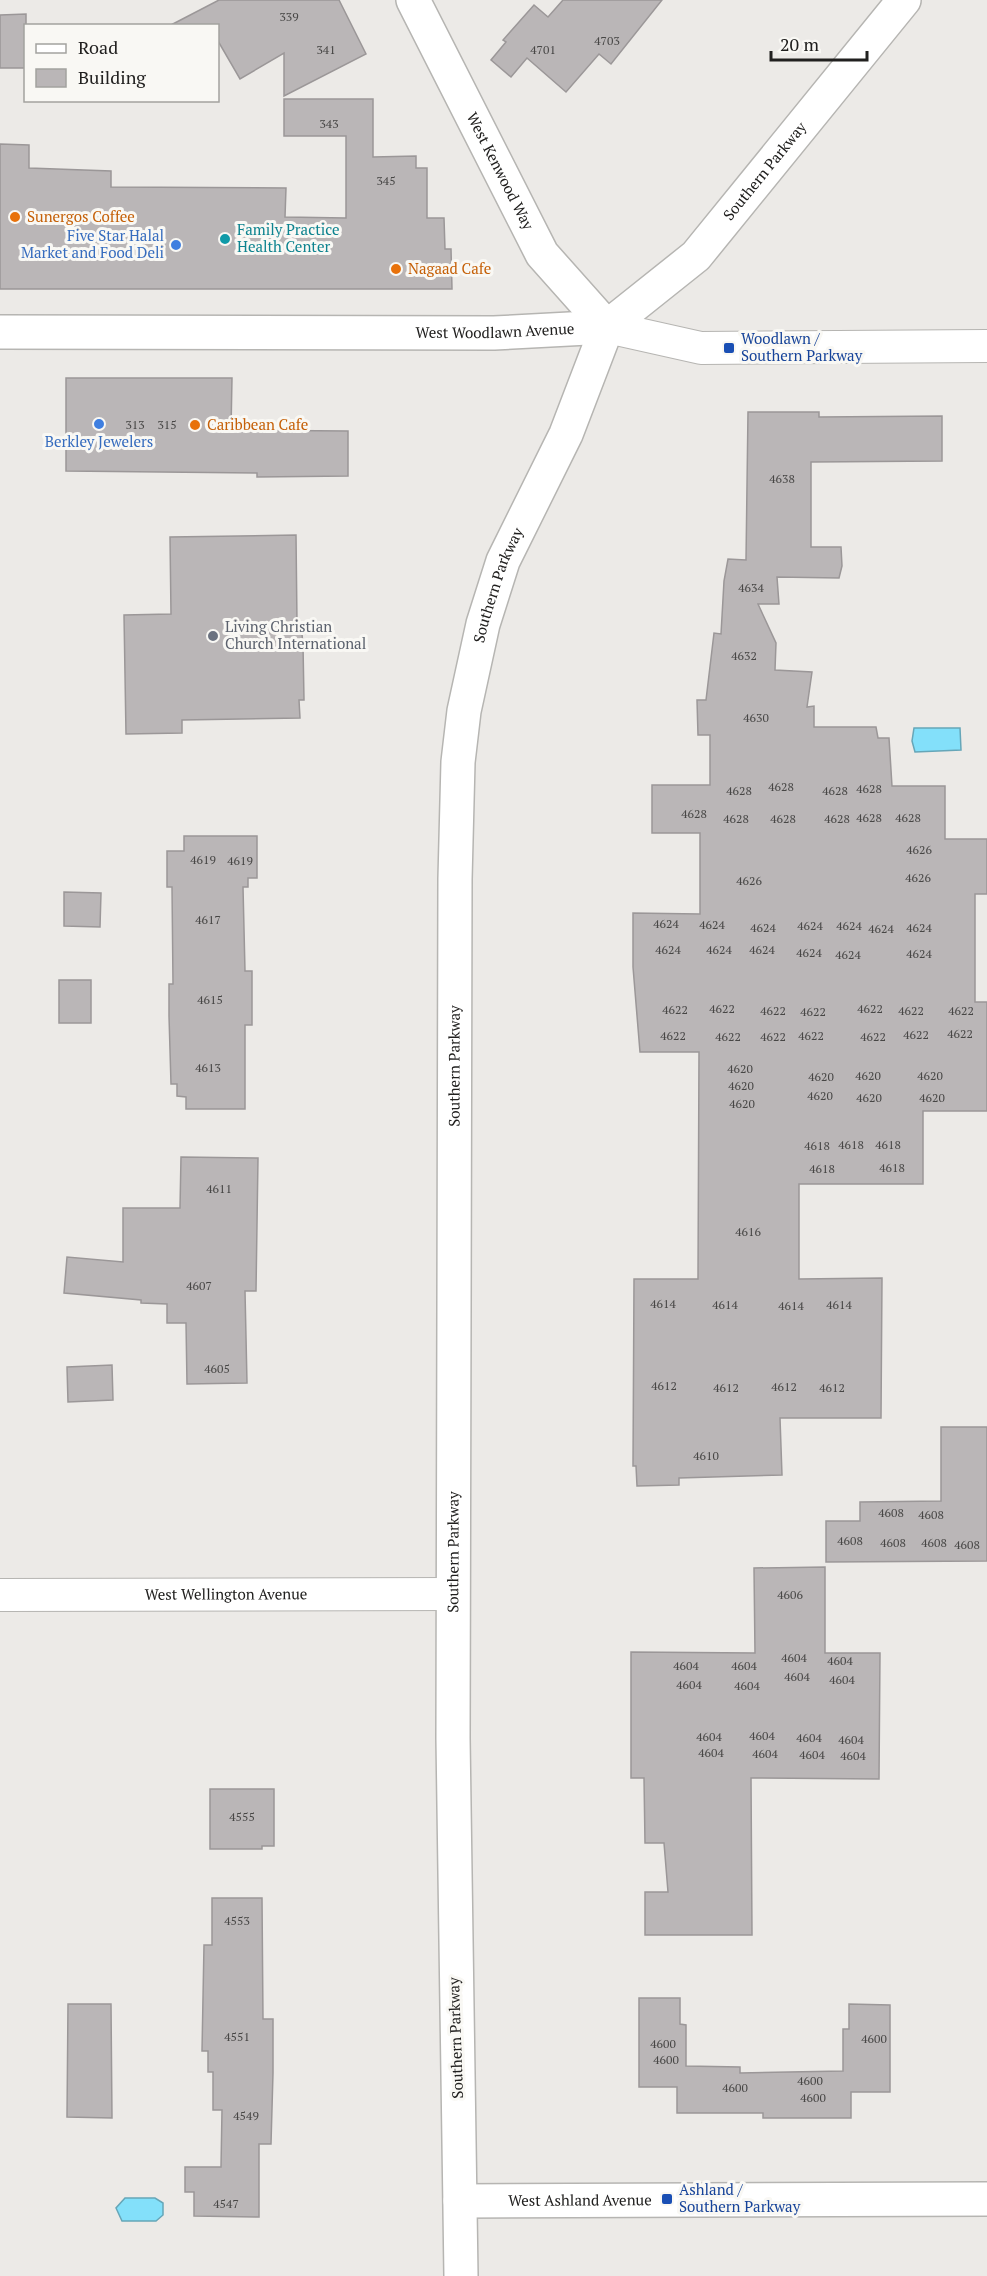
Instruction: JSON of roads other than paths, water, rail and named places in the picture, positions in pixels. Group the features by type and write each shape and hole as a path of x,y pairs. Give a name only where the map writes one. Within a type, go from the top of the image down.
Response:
{"main road":[{"name":"West Kenwood Way","path":"413,0 542,254 607,327"},
{"name":"Southern Parkway","path":"461,2276 454,1972 452,1594 455,879 459,762 464,711 483,624 503,561 566,435 607,327 696,256 904,0"},
{"name":"West Woodlawn Avenue","path":"0,332 494,333 607,327"},
{"name":"West Ashland Avenue","path":"460,2201 987,2199"}],"street":[{"name":"West Woodlawn Avenue","path":"607,327 701,348 987,346"},
{"name":"West Wellington Avenue","path":"0,1595 452,1594"}],"water":[{"path":"914,728 960,728 961,750 915,752 912,741"},
{"path":"125,2198 155,2198 163,2203 163,2215 156,2221 122,2221 116,2208"}],"place":[{"name":"Sunergos Coffee","path":"15,217"},
{"name":"Family Practice Health Center","path":"225,239"},
{"name":"Five Star Halal Market and Food Deli","path":"176,245"},
{"name":"Nagaad Cafe","path":"396,269"},
{"name":"Woodlawn / Southern Parkway","path":"729,348"},
{"name":"Berkley Jewelers","path":"99,424"},
{"name":"Caribbean Cafe","path":"195,425"},
{"name":"Living Christian Church International","path":"213,636"},
{"name":"Ashland / Southern Parkway","path":"667,2199"}]}
